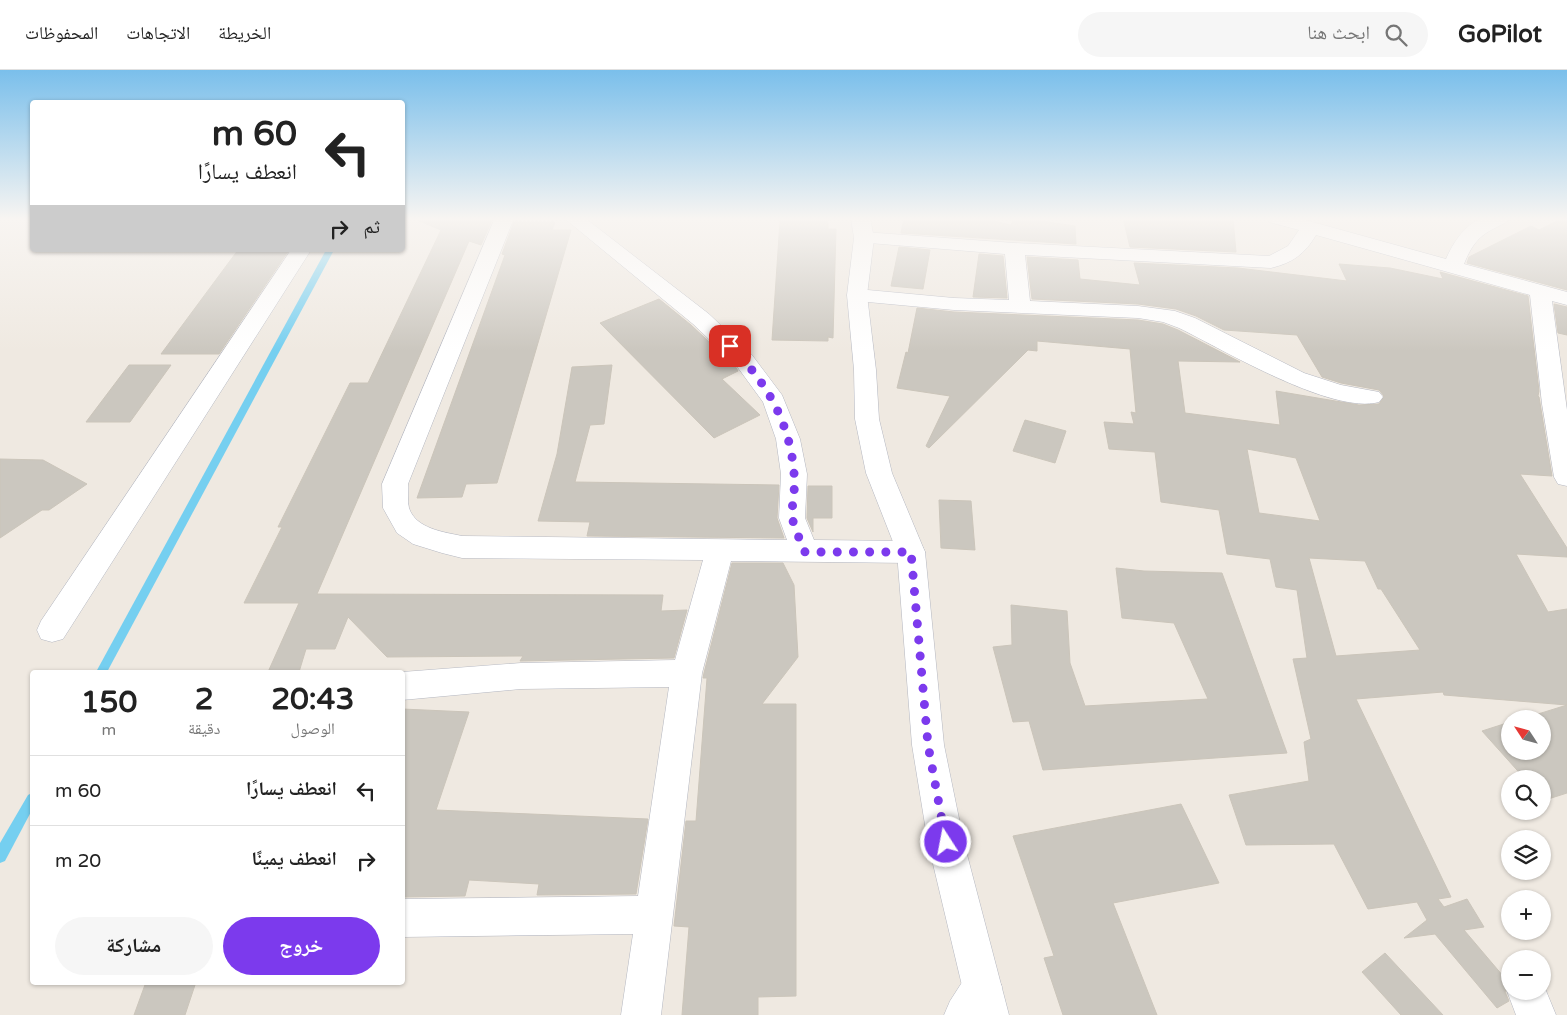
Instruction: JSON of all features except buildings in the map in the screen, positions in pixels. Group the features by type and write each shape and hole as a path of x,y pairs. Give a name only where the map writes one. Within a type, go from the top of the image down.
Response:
{"street":[{"path":"52,630 293,262"},
{"path":"487,262 395,484 396,507 405,525 422,538 462,547 911,552"},
{"path":"629,262 701,319 744,360 774,401 788,438 794,474 792,518 805,552"},
{"path":"860,262 858,295 865,370 867,419 879,473 911,552 928,745 978,1006"},
{"path":"1015,262 1020,307"},
{"path":"1432,262 1540,290 1567,299"},
{"path":"1453,268 1455,262"},
{"path":"1540,290 1554,404 1567,477"},
{"path":"858,295 954,304 1138,312 1167,316 1187,323 1296,378 1340,393 1371,397"},
{"path":"640,1015 687,673 720,550"},
{"path":"405,686 521,676 687,673"},
{"path":"405,918 655,915"},
{"path":"1530,1000 1536,1015"}],"waterway":[{"path":"102,670 323,262"},
{"path":"0,856 30,803"}],"route":[{"path":"730,346 744,360 774,401 779,413 788,438 794,474 792,518 805,552 911,552 928,745 946,842"}]}
